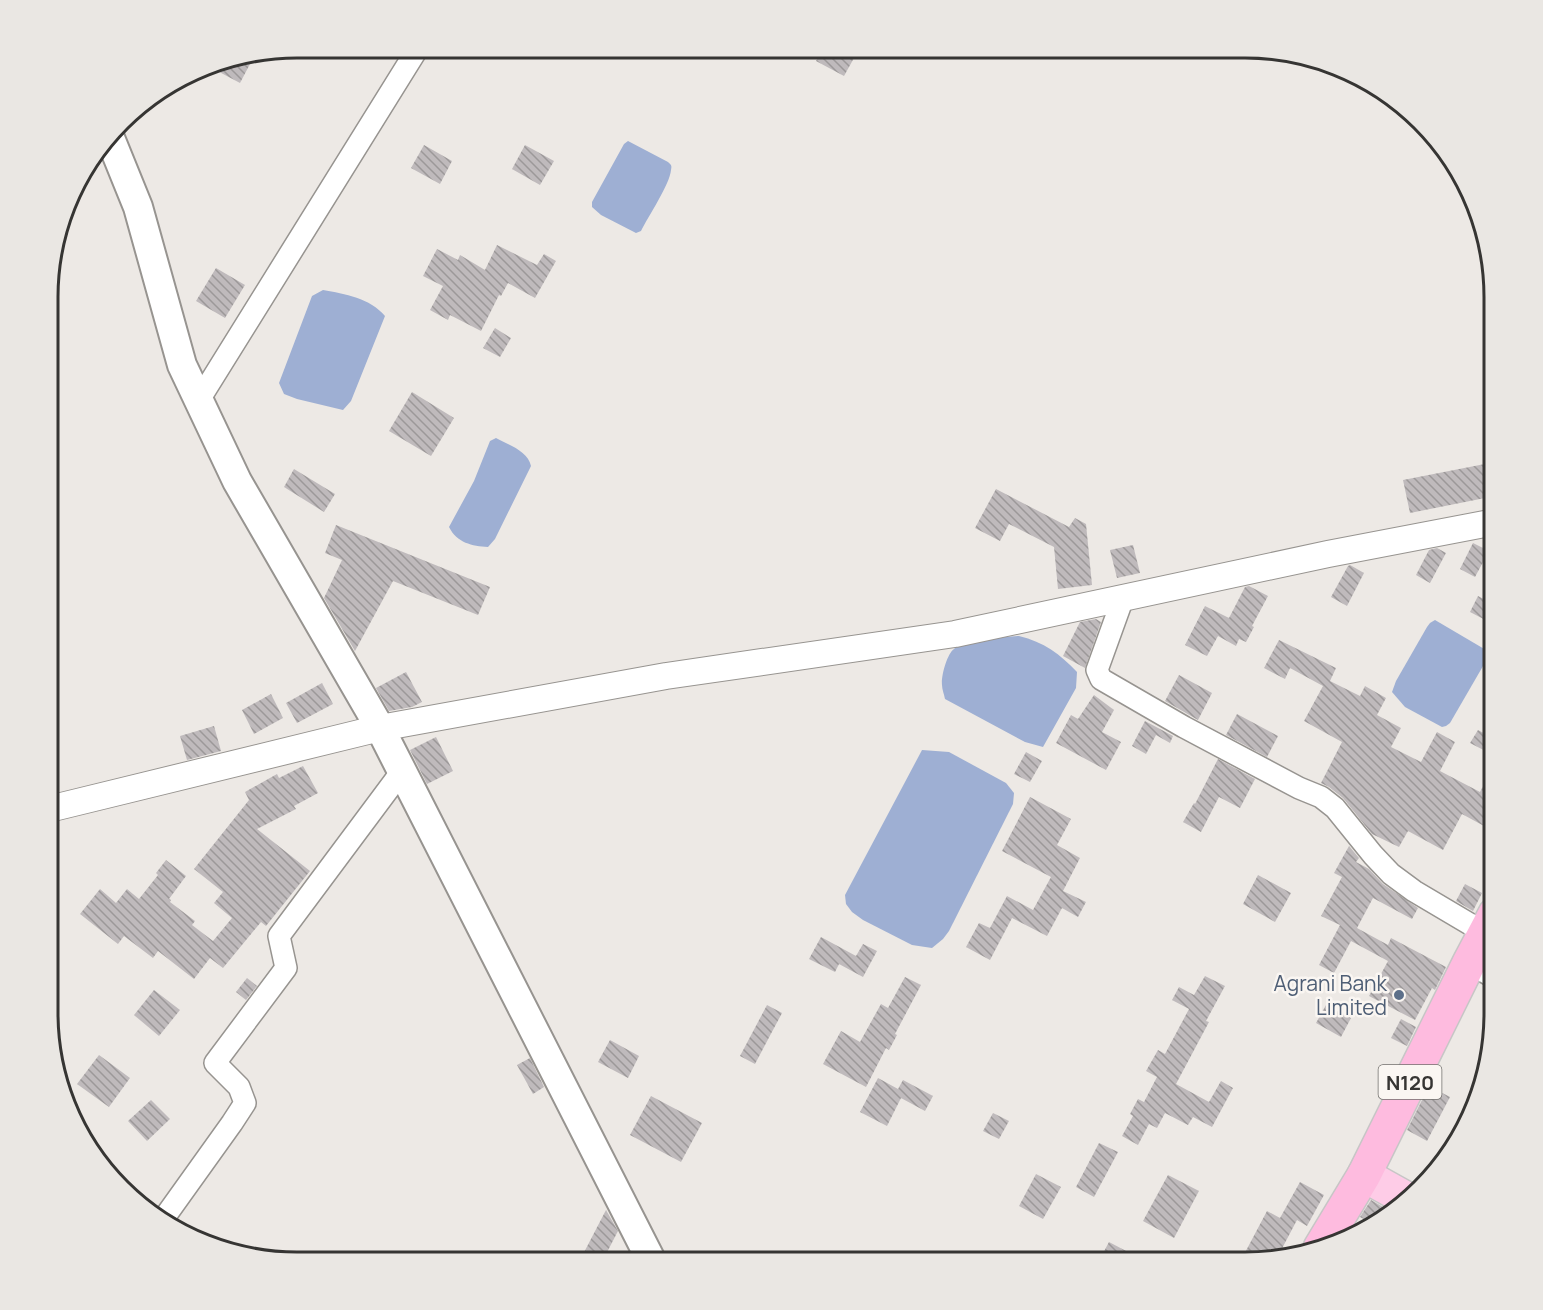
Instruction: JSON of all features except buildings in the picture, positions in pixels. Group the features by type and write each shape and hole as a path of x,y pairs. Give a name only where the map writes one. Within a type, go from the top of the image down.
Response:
{"highway":[{"name":"N120","path":"1326,1238 1482,971"}],"main road":[{"path":"113,146 138,207 183,365 237,481 380,728 647,1252"},
{"path":"1364,1175 1400,1195"}],"street":[{"path":"199,400 412,58"},
{"path":"59,807 380,728 666,676 955,634 1328,554 1484,524"},
{"path":"1124,598 1097,670 1101,679 1184,727 1299,788 1321,797 1335,808 1391,874 1414,891 1484,921"},
{"path":"168,1213 245,1103 239,1087 215,1063 286,968 279,936 402,771"}],"water":[{"path":"628,141 671,165 667,183 641,231 636,233 601,215 592,207 592,202 624,144"},
{"path":"323,290 365,301 385,316 351,401 343,410 284,394 279,383 312,296"},
{"path":"496,438 522,452 531,466 495,539 488,547 476,546 456,537 449,527 474,481 490,441"},
{"path":"1435,620 1484,649 1484,664 1450,723 1442,727 1405,707 1392,692 1396,681 1430,623"},
{"path":"1019,636 1051,650 1077,672 1076,688 1043,747 1025,742 945,699 943,690 945,666 954,649 975,641"},
{"path":"922,750 949,752 1006,783 1014,793 1013,804 949,931 932,948 912,945 863,920 846,904 845,895"}],"place":[{"name":"Agrani Bank Limited","path":"1399,995"}]}
